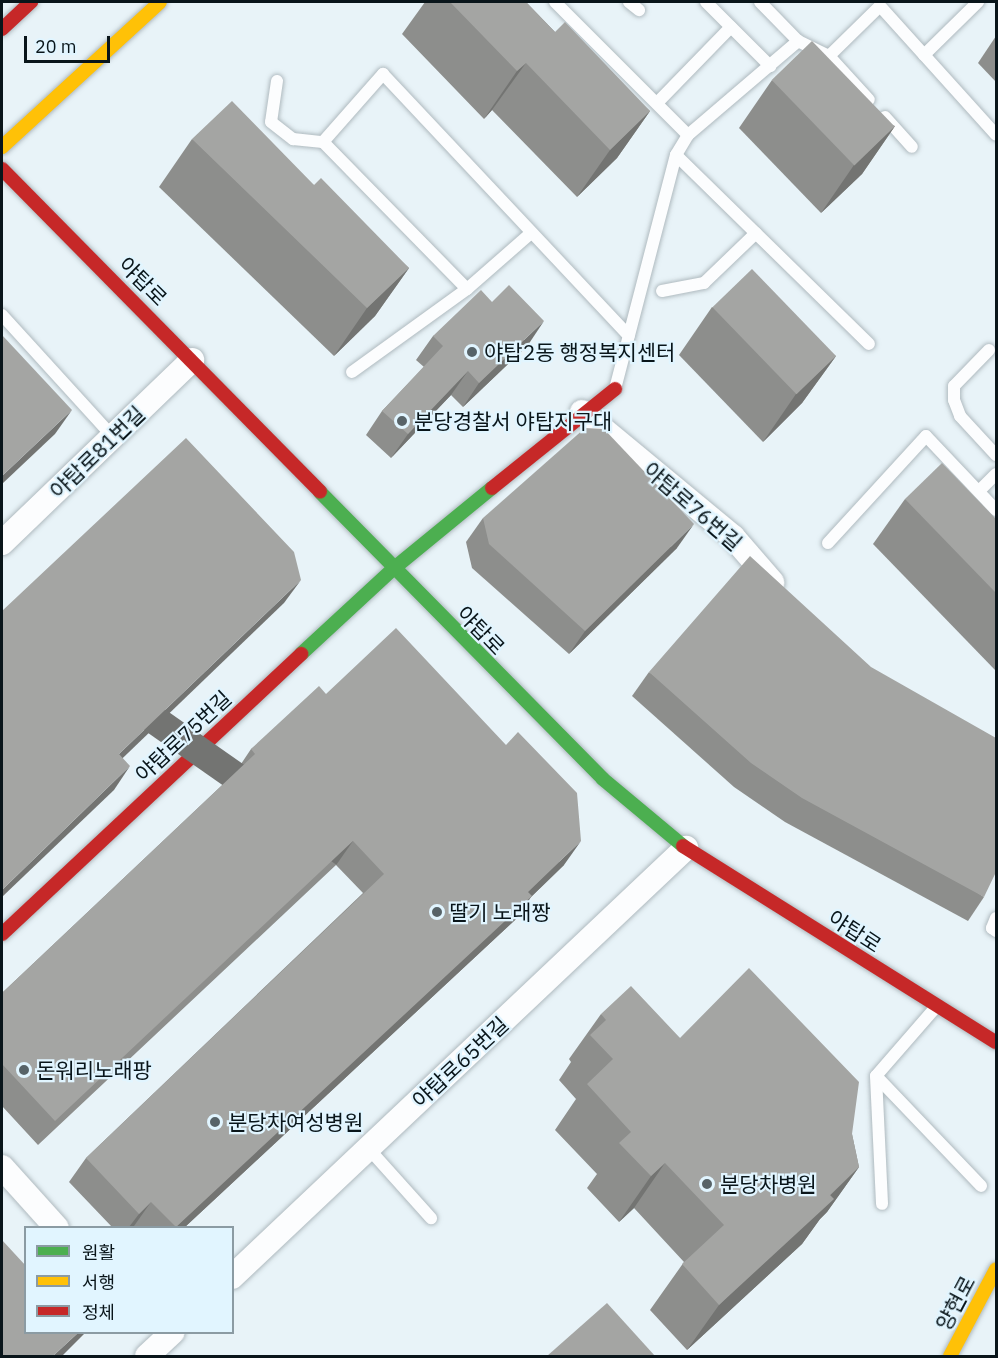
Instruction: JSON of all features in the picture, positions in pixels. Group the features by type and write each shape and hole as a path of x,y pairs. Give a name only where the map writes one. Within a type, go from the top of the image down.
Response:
{"street":[{"path":"2,29 31,2"},
{"path":"2,147 160,2"},
{"name":"야탑로","path":"2,169 192,360 530,710 686,848 936,1007 996,1042"},
{"name":"야탑로81번길","path":"2,543 192,360"},
{"path":"393,570 582,412 615,389"},
{"name":"야탑로76번길","path":"582,412 734,537 788,602"},
{"name":"야탑로75번길","path":"2,934 393,570"},
{"name":"야탑로65번길","path":"234,1275 686,848"},
{"path":"2,1167 56,1226"},
{"name":"양현로","path":"950,1356 996,1269"}],"lane":[{"path":"555,2 688,135"},
{"path":"629,2 639,10"},
{"path":"706,2 770,66"},
{"path":"760,2 798,41 829,56 912,147"},
{"path":"924,55 978,2"},
{"path":"829,56 882,4 996,135"},
{"path":"657,103 731,27"},
{"path":"615,389 676,155 688,135 798,41"},
{"path":"323,142 383,74 629,336"},
{"path":"277,81 271,122 293,139 323,142 467,289"},
{"path":"676,155 869,344"},
{"path":"352,372 467,289 531,232"},
{"path":"662,291 704,283 756,233"},
{"path":"2,315 114,437"},
{"path":"989,350 954,386 954,400 960,416 996,455"},
{"path":"828,543 926,436 996,510"},
{"path":"979,491 996,474"},
{"path":"996,918 992,928 996,930"},
{"path":"882,1204 876,1076 936,1007"},
{"path":"876,1076 981,1186"},
{"path":"369,1149 431,1218"}],"building":[{"path":"450,2 526,2 555,32 565,22 650,111 610,150 526,63 517,71"},
{"path":"812,41 895,127 854,166 772,80"},
{"path":"232,101 314,185 321,178 409,268 367,308 192,139"},
{"path":"752,269 836,356 796,394 712,307"},
{"path":"509,285 544,321 479,383 468,371 408,434 382,411 443,346 433,336 481,290 492,302"},
{"path":"2,335 72,410 2,476"},
{"path":"585,428 604,429 694,524 585,631 489,544 483,518"},
{"path":"186,438 294,552 301,580 119,754 130,766 2,890 2,611"},
{"path":"942,463 996,519 996,593 905,499"},
{"path":"750,556 871,667 996,738 996,872 984,897 802,798 751,763 649,672"},
{"path":"396,628 506,745 518,732 577,793 581,841 528,892 532,896 175,1226 151,1202 139,1214 86,1158 384,874 353,841 55,1121 2,1064 2,993 255,754 251,749 319,686 326,694"},
{"name":"분당차병원","path":"749,968 859,1082 852,1134 859,1167 830,1195 834,1199 719,1305 682,1264 724,1225 665,1163 651,1176 619,1143 631,1132 587,1084 613,1059 590,1035 606,1020 601,1014 631,986 680,1038"},
{"path":"2,1240 24,1264 24,1334 77,1334 53,1356 2,1356"},
{"path":"607,1303 655,1356 547,1356"}],"traffic: fast":[{"path":"301,654 393,569 492,488"},
{"path":"320,492 603,779 683,846"}],"traffic: slow":[{"path":"2,147 160,2"},
{"path":"950,1356 996,1269"}],"traffic: jam":[{"path":"2,29 31,2"},
{"path":"2,169 320,492"},
{"path":"492,488 615,389"},
{"path":"2,934 301,654"},
{"path":"683,846 996,1042"}],"place":[{"name":"야탑2동 행정복지센터","path":"472,352"},
{"name":"분당경찰서 야탑지구대","path":"402,421"},
{"name":"딸기 노래짱","path":"437,912"},
{"name":"돈워리노래팡","path":"24,1070"},
{"name":"분당차여성병원","path":"215,1122"},
{"name":"분당차병원","path":"707,1184"}]}
